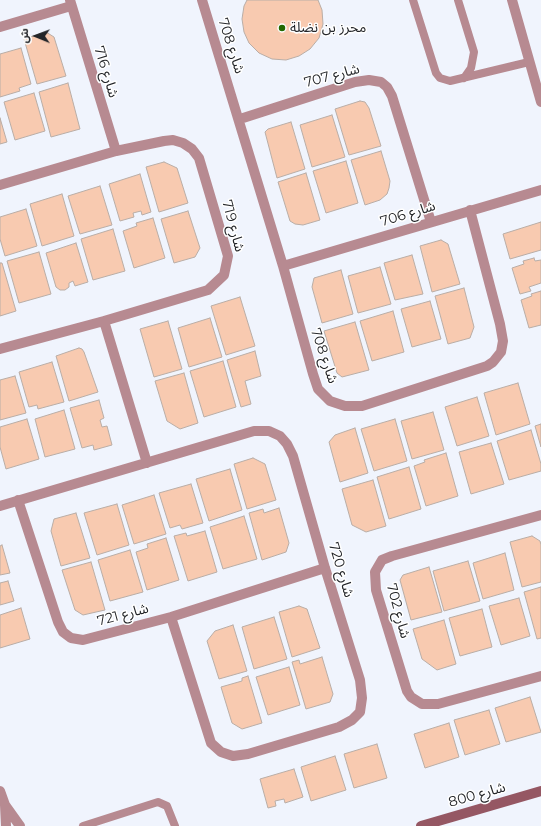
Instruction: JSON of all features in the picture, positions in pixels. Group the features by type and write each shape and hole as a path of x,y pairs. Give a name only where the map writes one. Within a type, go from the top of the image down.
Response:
{"street":[{"name":"شارع 708","path":"202,0 240,119 318,389 330,401 344,406 362,406 487,366 493,362 501,352 503,341 500,324 470,210"},
{"path":"512,0 541,102"},
{"path":"0,26 71,3"},
{"name":"شارع 716","path":"71,3 116,151"},
{"name":"شارع 707","path":"240,119 355,82 369,80 381,82 387,87 392,96 431,222"},
{"name":"شارع 719","path":"0,185 116,151 173,140 183,143 192,149 199,158 228,256 224,275 208,290 104,321 0,349"},
{"name":"شارع 706","path":"283,266 541,190"},
{"path":"104,321 147,463"},
{"name":"شارع 720","path":"0,506 254,431 269,431 280,436 287,444 293,456 325,568 360,680 362,698 360,712 352,720 339,727 248,754 233,756 221,752 211,743 171,617"},
{"name":"شارع 721","path":"18,500 58,622 63,632 71,638 83,640 171,617 325,568"},
{"name":"شارع 702","path":"541,515 392,556 382,560 375,572 376,590 407,691 411,697 422,704 438,704 541,676"},
{"path":"0,791 5,805 20,826"},
{"name":"شارع 800","path":"421,826 541,791"},
{"path":"5,805 6,826"}],"lane":[{"path":"413,0 436,73 440,78 450,81 530,62"},
{"path":"458,0 474,52 471,68 464,78"},
{"path":"83,826 158,802 167,806 175,826"}],"building":[{"name":"محرز بن نضلة","path":"247,0 318,0 322,10 323,24 319,38 310,49 299,56 286,60 272,59 259,53 249,43 244,32 242,19 244,6"},
{"path":"46,32 54,37 66,76 37,84 24,39"},
{"path":"21,48 31,84 19,88 20,91 0,97 0,54"},
{"path":"68,83 80,129 51,137 39,92"},
{"path":"34,93 45,131 15,140 4,102"},
{"path":"360,101 365,102 369,108 381,146 349,155 335,109"},
{"path":"332,115 345,157 312,167 300,125"},
{"path":"0,118 7,142 0,144"},
{"path":"291,122 305,169 277,178 265,132 268,129"},
{"path":"381,151 390,181 389,188 387,194 380,200 365,205 351,160"},
{"path":"346,161 358,203 326,213 313,171"},
{"path":"164,162 177,168 188,203 159,212 146,167"},
{"path":"306,173 320,220 303,225 295,224 290,221 278,182"},
{"path":"140,174 151,212 142,215 141,211 133,213 134,217 120,221 109,184"},
{"path":"100,186 112,225 80,234 68,196"},
{"path":"62,194 74,236 42,246 30,204"},
{"path":"26,209 37,246 5,256 0,239 0,217"},
{"path":"188,211 200,248 195,257 174,263 161,219"},
{"path":"153,218 165,258 134,268 123,231 137,226 136,223"},
{"path":"541,222 541,250 510,259 503,234"},
{"path":"113,229 125,271 93,280 81,239"},
{"path":"441,240 448,244 460,284 432,292 420,246"},
{"path":"76,243 88,282 75,286 73,281 69,283 69,287 65,290 60,290 56,287 46,253"},
{"path":"39,252 51,294 19,303 7,261"},
{"path":"412,255 423,294 395,300 384,263"},
{"path":"534,258 535,261 541,260 541,283 529,287 531,291 520,294 512,268 524,264 523,261"},
{"path":"0,263 2,263 16,311 0,316"},
{"path":"380,267 391,304 358,313 348,276"},
{"path":"341,270 353,314 322,323 312,287 314,278"},
{"path":"464,288 474,327 470,338 448,344 435,296"},
{"path":"541,291 541,325 529,328 521,300 532,296 531,294"},
{"path":"240,297 255,346 226,355 211,306"},
{"path":"430,301 441,339 412,347 401,309"},
{"path":"393,311 404,352 372,361 360,321"},
{"path":"210,318 222,357 189,367 178,328"},
{"path":"168,321 182,369 154,377 140,329"},
{"path":"355,322 369,370 342,377 337,373 324,331"},
{"path":"79,348 84,352 98,392 69,401 56,356"},
{"path":"255,351 261,376 245,381 251,404 241,407 227,360"},
{"path":"223,361 236,407 204,417 190,371"},
{"path":"52,362 64,402 38,409 37,405 29,407 19,372"},
{"path":"184,373 198,423 180,429 167,421 155,381"},
{"path":"15,376 26,413 0,420 0,380"},
{"path":"518,383 530,424 496,435 484,393"},
{"path":"477,397 489,436 457,446 445,407"},
{"path":"99,400 104,418 100,420 102,427 107,426 112,445 94,450 93,445 82,448 70,408"},
{"path":"64,410 75,449 45,457 35,419"},
{"path":"433,412 444,450 412,459 401,421"},
{"path":"27,419 39,459 6,469 0,447 0,427"},
{"path":"395,419 407,461 374,471 361,429"},
{"path":"541,424 541,447 535,426"},
{"path":"355,428 368,473 340,482 329,442 335,435"},
{"path":"531,430 541,464 541,471 509,480 497,441"},
{"path":"491,443 504,484 471,494 459,452"},
{"path":"446,453 458,496 426,506 414,466 425,462 424,460"},
{"path":"253,458 265,464 276,500 247,509 234,464"},
{"path":"409,467 421,509 389,519 377,477"},
{"path":"230,469 242,510 209,521 196,479"},
{"path":"373,480 386,526 366,532 352,525 342,489"},
{"path":"191,484 203,523 182,529 180,525 170,528 159,493"},
{"path":"154,495 166,534 134,544 122,505"},
{"path":"117,504 129,545 97,555 84,513"},
{"path":"279,508 289,543 286,552 262,560 249,513 263,509 264,513"},
{"path":"76,513 90,558 61,566 51,531 54,519"},
{"path":"244,516 257,559 223,569 210,527"},
{"path":"205,531 217,572 188,581 174,536 186,533 187,536"},
{"path":"532,536 540,541 541,545 541,582 522,587 510,542"},
{"path":"166,538 179,580 147,590 136,552 148,548 147,544"},
{"path":"2,545 10,573 0,575 0,546"},
{"path":"130,550 143,592 110,601 98,560"},
{"path":"505,553 514,590 483,599 473,563"},
{"path":"468,561 480,601 444,611 433,571"},
{"path":"91,562 105,610 83,615 75,610 62,570"},
{"path":"429,567 442,612 411,620 400,580 403,575"},
{"path":"8,581 14,601 0,605 0,583"},
{"path":"541,587 541,638 537,639 524,592"},
{"path":"519,598 530,636 501,645 489,606"},
{"path":"299,606 307,609 320,648 292,657 279,612"},
{"path":"21,608 30,639 0,648 0,615"},
{"path":"482,609 492,647 460,656 449,618"},
{"path":"274,617 287,659 254,669 242,627"},
{"path":"444,620 456,664 437,670 422,659 413,629"},
{"path":"233,625 247,671 219,679 207,641 215,631"},
{"path":"322,657 333,694 330,702 306,709 292,662 299,660 300,664"},
{"path":"289,667 300,705 268,715 256,677"},
{"path":"248,676 262,723 242,729 232,723 221,687 242,681 242,678"},
{"path":"530,697 541,732 506,742 495,708"},
{"path":"489,710 500,744 465,755 454,720"},
{"path":"449,723 459,757 425,768 414,734"},
{"path":"377,744 387,778 354,788 344,754"},
{"path":"335,756 346,790 311,801 301,767"},
{"path":"294,769 303,797 285,803 284,799 275,801 276,806 268,808 260,779"}],"place":[{"name":"محرز بن نضلة","path":"282,28"}]}
